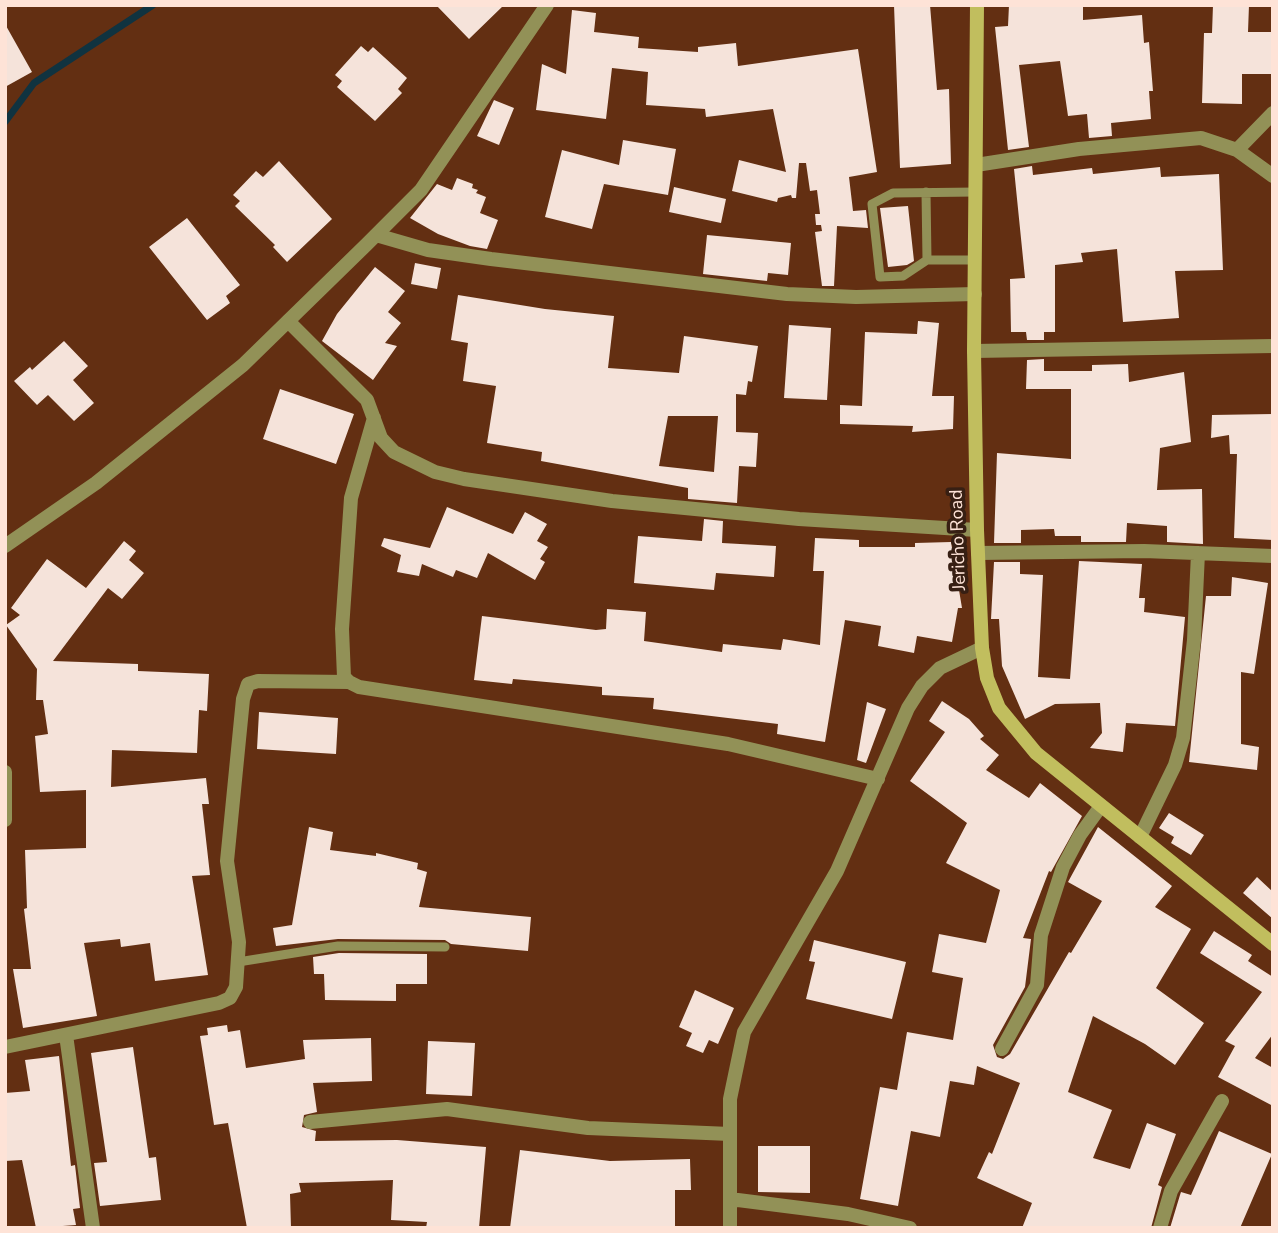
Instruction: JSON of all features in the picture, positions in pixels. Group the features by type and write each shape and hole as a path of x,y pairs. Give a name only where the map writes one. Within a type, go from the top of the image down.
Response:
{"street":[{"path":"5,546 96,483 243,365 376,235 421,190 547,5"},
{"name":"Jericho Road","path":"977,5 974,351 977,530 982,649 987,678 999,708 1014,730 1036,753 1273,944"},
{"path":"1237,150 1273,113"},
{"path":"976,165 1079,149 1200,138 1237,150 1273,176"},
{"path":"376,235 428,250 787,294 856,297 975,294"},
{"path":"288,321 367,400 382,438 394,452 411,463 464,479 612,501 786,518 977,530"},
{"path":"974,351 1273,346"},
{"path":"374,418 351,498 342,629 344,677 349,682 359,687 728,744 878,779"},
{"path":"978,553 1198,553 1273,556"},
{"path":"1140,837 1175,765 1183,738 1194,640 1198,553"},
{"path":"730,1228 730,1099 744,1032 837,871 908,708 922,686 940,668 982,649"},
{"path":"5,1047 219,1003 230,998 236,986 239,942 227,861 243,699 248,684 270,680 349,682"},
{"path":"5,772 5,820"},
{"path":"1002,1049 1037,985 1041,935 1063,867 1080,835 1101,806"},
{"path":"66,1035 93,1228"},
{"path":"1160,1228 1171,1191 1222,1101"},
{"path":"310,1122 447,1110 588,1128 730,1134"},
{"path":"730,1199 848,1214 910,1228"}],"lane":[{"path":"926,192 927,260"},
{"path":"975,260 927,260 903,276 880,277 872,204 893,193 976,192"},
{"path":"238,962 338,946 445,947"}],"building":[{"path":"436,5 504,5 469,39"},
{"path":"894,5 930,5 937,90 949,89 951,164 900,168"},
{"path":"1009,5 1083,5 1083,20 1142,15 1144,43 1149,42 1153,91 1149,91 1151,119 1111,123 1112,136 1089,138 1087,114 1068,116 1060,61 1019,65 1029,147 1008,150 995,27 1008,26"},
{"path":"1213,5 1249,5 1248,32 1273,32 1273,74 1242,74 1242,104 1202,103 1204,33 1212,33"},
{"path":"572,10 596,13 594,32 639,37 638,48 698,52 698,47 736,43 738,66 858,49 877,172 849,177 853,211 866,210 868,228 837,226 834,286 822,286 815,232 822,231 821,225 816,225 815,214 820,214 817,190 810,191 806,163 799,163 796,198 791,195 778,198 777,202 732,191 739,160 786,172 773,109 706,117 705,109 646,105 648,72 612,68 606,119 536,110 542,64 566,74"},
{"path":"5,24 32,72 5,87"},
{"path":"361,46 368,52 373,47 407,78 398,89 402,93 375,121 337,87 342,81 335,75"},
{"path":"494,100 514,108 499,145 477,136"},
{"path":"623,140 676,149 668,195 604,184 592,229 545,217 562,150 619,165"},
{"path":"279,161 332,219 287,262 273,247 275,245 235,206 240,201 233,195 256,171 263,177"},
{"path":"1032,166 1033,175 1092,168 1093,174 1160,167 1161,177 1219,174 1223,270 1175,271 1179,318 1123,322 1117,249 1081,253 1083,262 1055,265 1055,332 1044,332 1044,340 1027,340 1026,332 1011,332 1010,279 1025,278 1014,169"},
{"path":"457,178 473,184 472,188 478,190 476,193 486,197 480,213 498,220 487,249 470,246 438,234 410,218 437,184 452,190"},
{"path":"674,187 726,199 721,223 669,212"},
{"path":"908,206 914,261 907,265 888,267 880,208"},
{"path":"187,218 240,285 226,296 230,303 207,320 149,247"},
{"path":"707,235 791,243 788,275 768,273 767,281 703,274"},
{"path":"415,263 441,268 437,289 411,284"},
{"path":"375,267 405,291 388,312 401,323 385,343 397,346 373,380 322,341 337,314"},
{"path":"458,295 545,309 614,316 608,368 679,373 684,336 758,346 752,382 748,381 746,395 736,394 736,432 758,433 756,467 739,466 737,503 688,499 688,488 541,461 542,452 487,443 496,386 463,381 468,343 451,340","holes":["668,416 718,416 714,472 659,466"]},
{"path":"918,321 939,323 932,396 954,396 953,429 912,432 913,426 840,424 840,405 862,406 865,332 917,334"},
{"path":"789,325 831,328 827,400 784,398"},
{"path":"64,341 88,366 73,380 94,403 74,421 48,395 37,405 14,381 30,367 32,370"},
{"path":"1044,359 1044,371 1092,371 1092,365 1128,364 1129,382 1184,372 1191,442 1160,448 1157,490 1202,489 1203,544 1167,542 1167,526 1127,523 1126,542 1081,542 1081,536 1055,536 1054,529 1021,530 1021,543 994,543 997,453 1071,459 1071,389 1026,389 1027,360"},
{"path":"280,389 354,414 336,464 263,439"},
{"path":"1273,414 1273,540 1234,538 1237,454 1230,454 1229,435 1211,438 1212,415"},
{"path":"447,507 513,534 525,512 547,524 537,541 548,547 540,559 545,562 535,580 488,553 477,578 456,570 453,577 422,564 419,576 397,572 401,555 381,546 384,538 430,548"},
{"path":"704,519 723,521 722,543 776,546 774,577 716,573 714,590 634,583 638,536 702,541"},
{"path":"815,538 859,540 859,547 915,547 915,543 951,542 962,608 958,608 952,642 917,636 914,653 878,646 881,626 845,620 825,742 777,734 778,724 653,709 654,698 602,695 602,687 513,679 512,684 474,680 482,616 596,630 606,629 607,609 646,612 644,641 722,652 723,644 781,650 783,639 820,645 824,571 813,571"},
{"path":"124,541 136,551 129,560 144,573 122,599 108,588 53,661 138,664 138,671 209,674 207,711 199,710 197,753 112,750 111,787 206,778 209,804 202,804 210,875 192,876 208,975 155,981 150,943 121,947 120,939 84,943 97,1016 23,1028 13,969 31,969 24,909 27,908 25,850 86,848 86,790 40,792 35,736 48,734 43,700 36,700 37,669 6,625 20,615 11,608 47,559 86,588"},
{"path":"1079,561 1142,564 1139,598 1145,598 1144,612 1185,617 1175,726 1126,723 1123,752 1090,748 1102,733 1100,703 1055,704 1025,719 1002,666 999,619 991,619 994,562 1020,562 1020,574 1043,575 1038,677 1070,679"},
{"path":"1232,577 1268,583 1254,674 1241,672 1241,744 1259,747 1257,770 1189,762 1206,596 1231,596"},
{"path":"942,701 969,719 984,736 980,739 999,755 986,770 1029,798 1040,783 1082,816 1051,872 1049,871 1023,938 1031,939 1025,987 993,1045 997,1057 1003,1059 1010,1054 1102,901 1068,882 1098,827 1172,886 1155,907 1191,929 1156,988 1204,1023 1175,1065 1145,1044 1093,1016 1068,1092 1112,1110 1093,1158 1130,1169 1147,1123 1176,1134 1158,1185 1162,1187 1151,1228 1022,1228 1032,1203 977,1178 989,1152 992,1154 1020,1083 977,1066 974,1085 950,1081 940,1137 911,1131 898,1206 860,1199 880,1087 897,1090 907,1032 953,1040 963,978 932,972 939,934 986,943 1000,890 946,863 967,823 910,781 945,732 929,721"},
{"path":"867,702 886,709 866,763 857,760"},
{"path":"259,712 338,718 336,754 257,749"},
{"path":"1169,813 1204,835 1191,855 1171,843 1174,837 1159,828"},
{"path":"309,827 333,832 330,850 376,856 376,853 418,863 417,869 427,872 419,907 531,917 528,951 451,944 445,940 338,939 276,946 273,928 292,925"},
{"path":"1257,877 1273,892 1273,919 1243,893"},
{"path":"1214,931 1252,955 1248,961 1273,977 1273,1034 1255,1058 1273,1068 1273,1106 1218,1077 1235,1046 1225,1041 1262,992 1200,953"},
{"path":"814,940 906,962 892,1019 806,999 815,962 809,961"},
{"path":"339,953 427,954 427,984 396,984 396,1001 325,1000 324,974 314,974 313,957"},
{"path":"695,990 734,1008 718,1044 709,1040 703,1053 686,1046 692,1033 679,1027"},
{"path":"227,1025 228,1032 240,1030 246,1068 305,1059 303,1040 371,1038 372,1081 313,1083 317,1112 304,1115 302,1127 316,1131 315,1141 397,1140 486,1147 479,1228 426,1228 427,1222 391,1220 393,1180 299,1183 301,1192 290,1194 291,1228 247,1228 228,1123 214,1125 200,1036 208,1035 207,1028"},
{"path":"428,1041 475,1043 472,1096 426,1094"},
{"path":"133,1047 149,1158 156,1157 161,1200 100,1206 94,1163 107,1162 91,1053"},
{"path":"59,1056 71,1166 75,1165 80,1208 73,1209 76,1225 36,1228 22,1160 5,1161 5,1093 30,1091 25,1060"},
{"path":"1219,1131 1272,1154 1240,1228 1170,1228 1181,1192 1191,1195"},
{"path":"758,1146 810,1146 810,1193 758,1192"},
{"path":"520,1150 610,1161 690,1159 691,1190 675,1190 675,1228 510,1228"}],"waterway":[{"path":"5,122 34,83 153,5"}]}
